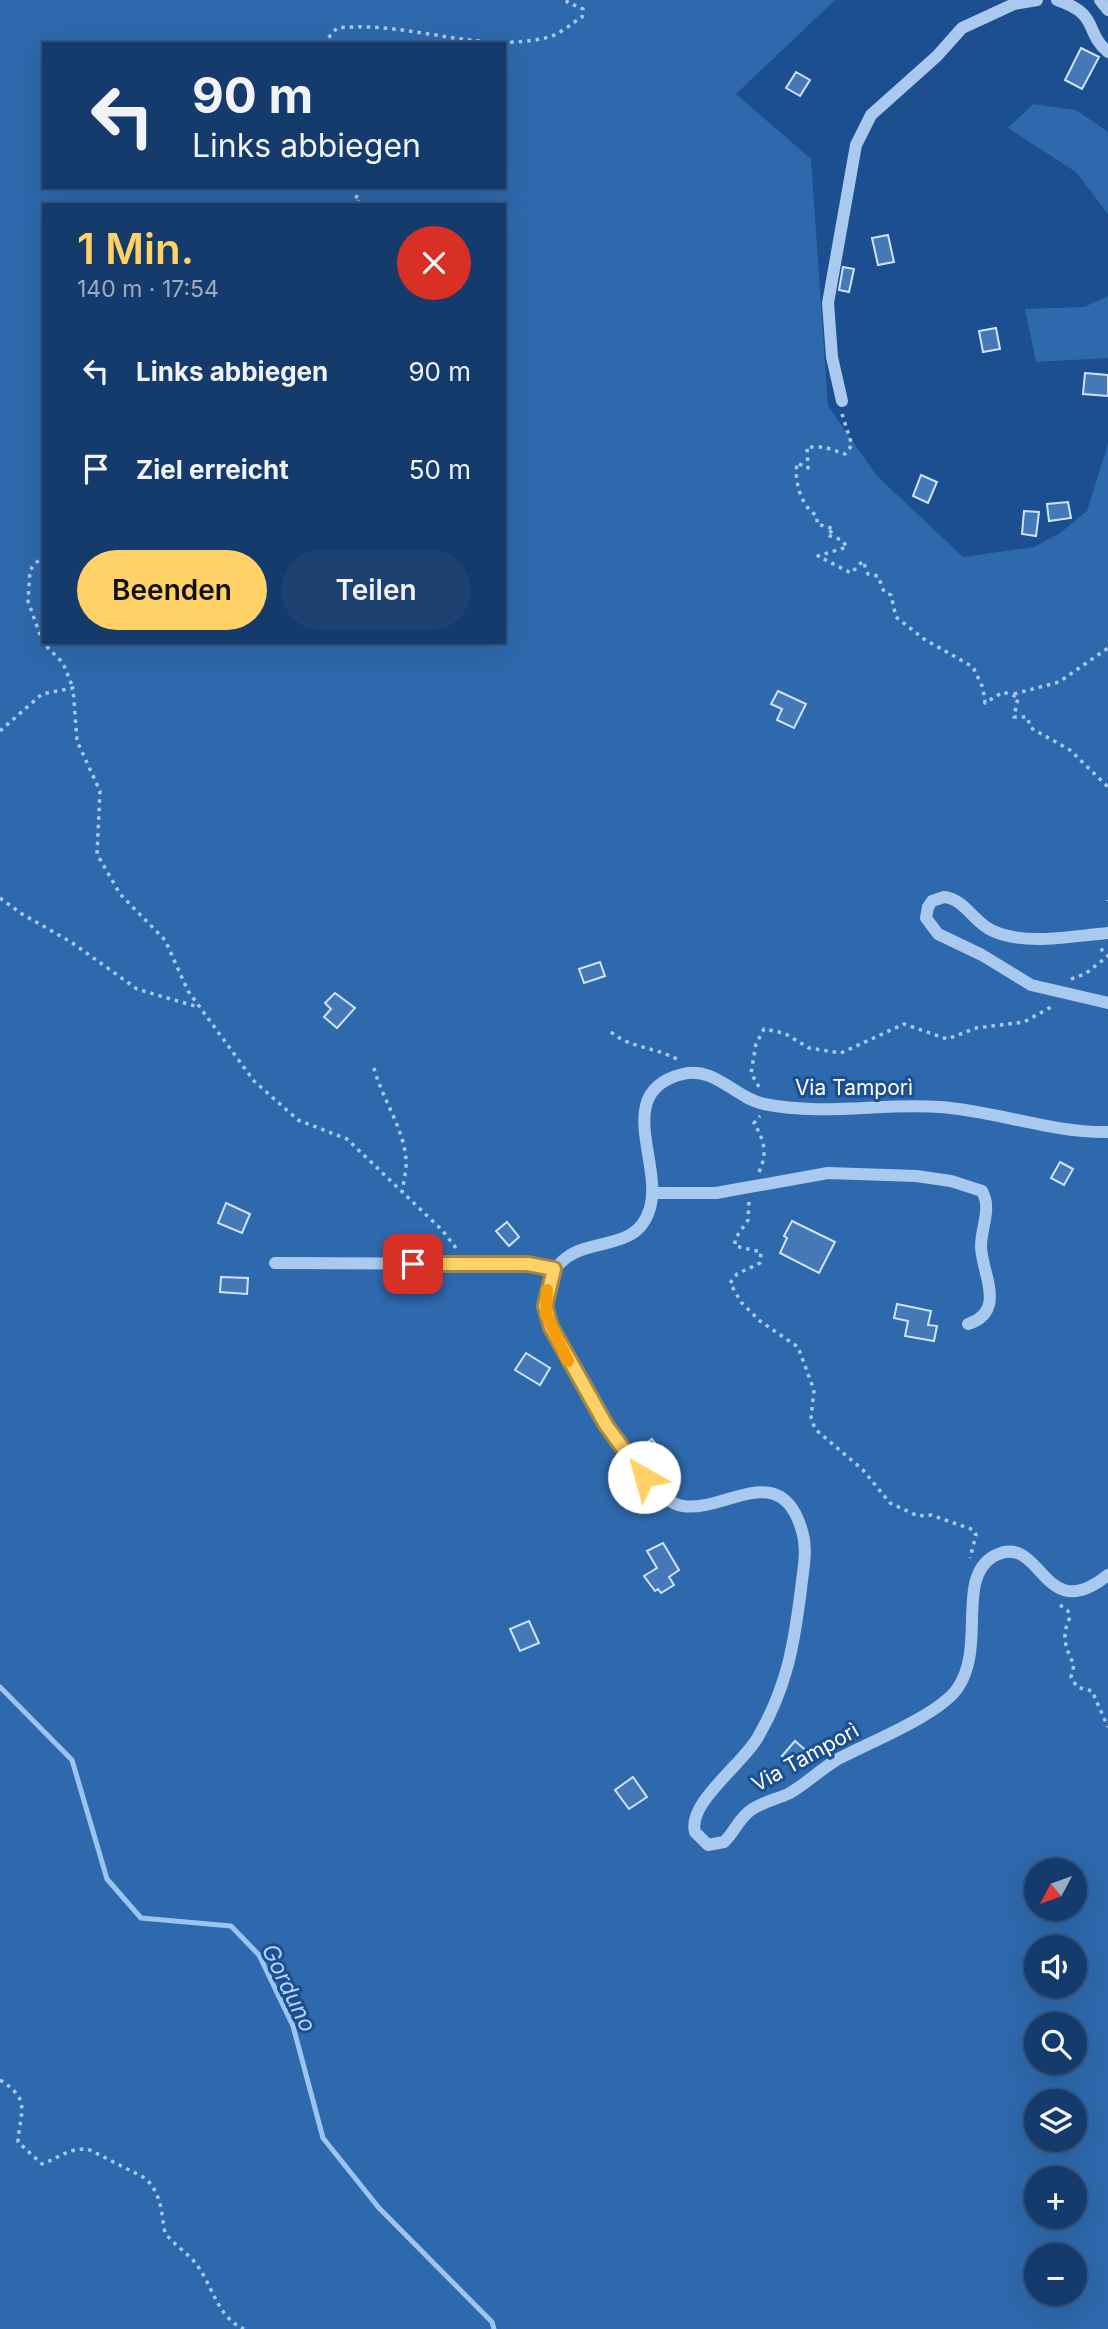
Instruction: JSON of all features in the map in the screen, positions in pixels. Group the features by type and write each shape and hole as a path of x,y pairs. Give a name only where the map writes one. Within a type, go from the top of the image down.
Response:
{"street":[{"path":"842,401 832,357 828,318 829,288 856,145 865,123 969,23 1014,4 1037,0"},
{"path":"1057,0 1069,4 1087,17 1100,44 1108,52"},
{"path":"1100,0 1108,10"},
{"path":"1108,933 1016,937 985,926 951,898 938,898 928,907 928,924 939,934 982,955 1031,985 1108,1003"},
{"path":"275,1263 528,1264 554,1269 578,1251 611,1244 631,1235 645,1222 653,1193 643,1121 646,1103 664,1082 690,1073"},
{"name":"Via Tamporì","path":"690,1073 709,1075 751,1099 766,1104 827,1111 895,1106 944,1107 996,1114 1056,1129 1108,1132"},
{"path":"653,1193 695,1195 750,1189 794,1177 828,1173 928,1178 951,1181 982,1191 988,1205 982,1237 982,1260 990,1292 986,1309 979,1318 968,1324"},
{"name":"Via Tamporì","path":"554,1269 545,1306 551,1327 606,1425 644,1477 667,1499 682,1506 698,1506 755,1492 773,1494 789,1506 803,1534 804,1560 790,1667 754,1744 705,1799 695,1815 694,1826 703,1842 714,1845 724,1842 754,1807 788,1794 835,1761 934,1709 949,1697 965,1675 969,1663 973,1636 973,1584 978,1572"},
{"path":"978,1572 995,1556 1015,1553 1030,1561 1062,1591 1075,1594 1090,1589 1108,1576"}],"path":[{"path":"325,42 337,28 357,26 453,39 518,40 551,37 582,17 583,9 567,2 568,0"},
{"path":"359,189 355,201 362,203"},
{"path":"842,401 842,421 852,445 845,454 824,447 807,447 808,468 797,463 795,478 808,510 817,516 817,524 834,529 827,535 842,540 847,547 818,556 851,573 863,561 868,574 878,576 884,592 891,595 896,617 924,639 973,667 983,688 985,704 1003,692 1018,697 1014,717 1027,717 1031,728 1070,750 1108,787"},
{"path":"42,556 30,570 28,601 42,640"},
{"path":"44,644 63,663 73,688 77,741 100,791 97,854 120,894 165,940 188,991 254,1081 298,1120 347,1139 442,1230 468,1264"},
{"path":"1012,695 1059,682 1108,648"},
{"path":"0,731 43,694 73,688"},
{"path":"0,898 71,942 137,989 200,1007"},
{"path":"1048,989 1085,974 1108,956 1103,949 1091,944 1086,935"},
{"path":"978,1572 969,1568 976,1535 974,1530 931,1515 918,1516 890,1503 863,1470 815,1429 811,1417 815,1403 814,1390 798,1347 760,1321 741,1302 730,1283 737,1274 760,1263 761,1252 736,1246 735,1240 748,1220 750,1189 766,1153 763,1137 754,1123 766,1104 751,1073 756,1044 764,1029 784,1033 809,1048 841,1053 904,1024 947,1039 976,1028 1024,1023 1053,1006 1066,992"},
{"path":"611,1032 622,1041 672,1056 688,1067 690,1073"},
{"path":"374,1068 380,1089 400,1131 407,1161 401,1193"},
{"path":"1050,1580 1048,1589 1070,1617 1063,1631 1063,1641 1074,1665 1071,1677 1077,1687 1092,1690 1108,1727"},
{"path":"0,2080 15,2089 22,2101 23,2115 18,2142 42,2164 69,2150 81,2148 145,2178 152,2185 162,2205 165,2234 192,2260 208,2282 223,2313 244,2329"}],"shaded area":[{"path":"0,0 835,0 736,94 811,159 828,406 877,476 963,557 1034,547 1060,533 1087,511 1108,444 1108,2329 0,2329"},
{"path":"1033,104 1076,110 1108,132 1108,214 1076,172 1008,128"},
{"path":"1108,296 1108,358 1036,362 1025,309 1084,307"}],"building":[{"path":"1081,48 1099,57 1082,89 1065,80"},
{"path":"796,72 810,80 800,96 786,88"},
{"path":"888,235 894,262 878,265 872,238"},
{"path":"843,267 854,269 849,292 839,290"},
{"path":"996,328 1000,349 983,352 979,331"},
{"path":"1085,373 1108,375 1108,396 1083,394"},
{"path":"921,475 937,482 928,503 913,496"},
{"path":"1068,502 1071,518 1049,521 1047,504"},
{"path":"1024,511 1039,512 1036,536 1022,534"},
{"path":"778,691 806,704 794,728 777,720 782,709 771,704"},
{"path":"600,962 605,976 584,983 579,969"},
{"path":"335,993 355,1008 337,1028 324,1017 331,1009 325,1003"},
{"path":"1060,1162 1073,1169 1064,1185 1051,1178"},
{"path":"226,1203 250,1214 242,1233 218,1223"},
{"path":"792,1221 835,1242 819,1273 780,1253 787,1238 784,1236"},
{"path":"507,1222 519,1237 509,1246 496,1231"},
{"path":"221,1277 248,1278 247,1294 220,1292"},
{"path":"897,1304 931,1311 928,1325 937,1326 934,1341 905,1336 908,1321 894,1318"},
{"path":"526,1353 550,1368 540,1385 515,1370"},
{"path":"652,1439 662,1453 650,1462 639,1448"},
{"path":"663,1543 679,1570 669,1577 674,1585 661,1593 658,1589 655,1591 644,1576 657,1568 647,1551"},
{"path":"529,1621 539,1643 520,1651 510,1629"},
{"path":"795,1741 809,1753 796,1768 782,1756"},
{"path":"633,1777 647,1797 629,1809 615,1790"}],"waterway":[{"name":"Gorduno","path":"0,1687 72,1760 107,1879 141,1918 231,1926 259,1955 293,2026 323,2138 379,2208 492,2322 494,2329"}],"slow traffic":[{"path":"547,1290 546,1314 568,1361"}],"route":[{"path":"413,1264 528,1264 554,1269 545,1306 551,1327 606,1425 644,1477"}]}
